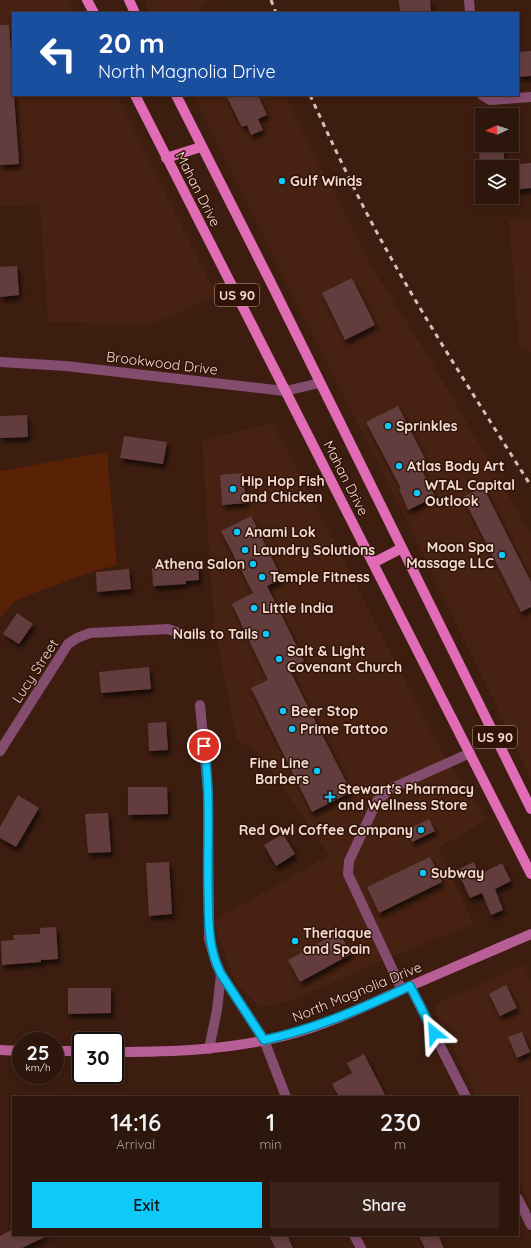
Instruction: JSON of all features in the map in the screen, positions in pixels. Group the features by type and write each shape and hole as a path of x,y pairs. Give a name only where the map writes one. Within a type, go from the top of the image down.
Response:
{"main road":[{"path":"87,0 93,12"},
{"path":"129,0 135,12"},
{"name":"Mahan Drive","path":"135,96 531,874"},
{"name":"Mahan Drive","path":"176,96 531,809"},
{"path":"166,158 201,147"},
{"path":"373,563 402,548"},
{"name":"North Magnolia Drive","path":"124,1052 164,1052 209,1049 264,1040 301,1031 330,1021 531,934"},
{"path":"0,1050 12,1050"}],"street":[{"path":"469,0 470,12"},
{"path":"484,96 490,100 531,97"},
{"name":"Brookwood Drive","path":"0,362 66,366 286,391 320,383"},
{"name":"Lucy Street","path":"0,751 68,644 76,638 90,633 168,629 182,634"},
{"path":"200,705 208,791 209,938 216,963 221,974 264,1040 286,1096"},
{"path":"465,1096 406,988 348,874 348,861 377,801 382,794 470,753"},
{"path":"209,1049 217,1010 221,974"},
{"path":"519,1201 531,1225"},
{"path":"355,1236 361,1248"}],"shaded area":[{"path":"0,0 69,0 75,12 12,12 12,96 117,96 217,296 149,325 48,322 40,205 0,206"},
{"path":"144,0 211,0 196,12 150,12"},
{"path":"286,96 370,264 427,354 531,534 531,779 406,519 194,97"},
{"path":"531,219 531,352 519,347 509,220"},
{"path":"273,423 442,752 486,820 438,848 474,924 378,962 294,1000 260,1008 235,982 213,921 329,855 259,753 237,740 214,626 202,441"},
{"path":"107,452 117,565 88,573 16,600 0,618 0,471"},
{"path":"524,965 531,980 531,1206 519,1182 519,1096 476,1096 435,1013 437,1005 440,1002"}],"building":[{"path":"399,0 430,0 431,12 400,12"},
{"path":"0,25 9,25 12,67 12,96 14,96 19,164 0,165"},
{"path":"531,51 531,76 519,77 519,52"},
{"path":"226,96 258,96 267,115 258,119 263,130 251,135 247,125 242,127"},
{"path":"479,152 504,152 504,160 480,160"},
{"path":"531,163 531,188 519,189 519,164"},
{"path":"17,266 19,295 0,297 0,267"},
{"path":"352,278 375,325 345,340 322,293"},
{"path":"398,406 426,461 419,464 435,497 408,510 399,489 401,488 366,422"},
{"path":"27,415 28,437 0,438 0,416"},
{"path":"124,436 167,442 163,464 120,458"},
{"name":"Hip Hop Fish and Chicken","path":"243,473 246,503 222,505 220,475"},
{"path":"483,487 531,582 531,607 521,612 463,497"},
{"path":"251,516 282,579 267,586 304,661 289,669 351,792 312,812 251,688 268,680 232,604 253,593 221,531"},
{"path":"198,565 199,580 186,581 186,584 153,586 152,568"},
{"path":"129,569 131,589 97,592 96,572"},
{"path":"17,613 33,624 19,644 3,634"},
{"path":"149,667 151,689 101,693 99,672"},
{"path":"166,722 168,750 149,751 148,723"},
{"path":"128,787 167,787 168,814 128,815"},
{"path":"18,795 39,808 16,847 0,838 0,827"},
{"path":"108,813 111,852 88,853 85,814"},
{"name":"Red Owl Coffee Company","path":"429,819 435,831 412,842 407,830"},
{"path":"283,834 295,854 276,866 264,845"},
{"path":"430,857 442,882 379,913 367,887"},
{"path":"169,862 172,914 149,916 146,863"},
{"path":"474,862 479,875 502,863 511,881 495,889 503,910 491,915 482,893 470,898 457,870"},
{"path":"56,927 58,959 2,965 1,941 14,940 13,935 40,934 40,928"},
{"path":"339,932 351,954 300,982 288,960"},
{"path":"506,985 517,1008 500,1016 489,994"},
{"path":"68,988 111,988 111,1013 68,1014"},
{"path":"522,1032 530,1052 517,1058 508,1037"},
{"path":"364,1054 385,1096 338,1096 332,1084 352,1073 347,1063"},
{"path":"12,1230 12,1236 47,1236 22,1248 0,1248 0,1236"},
{"path":"269,1236 287,1236 293,1248 275,1248"},
{"path":"419,1236 438,1236 444,1248 425,1248"}],"railway":[{"path":"271,0 276,12"},
{"path":"310,96 356,192 386,249 475,398 531,486"}],"place":[{"name":"Gulf Winds","path":"282,181"},
{"name":"Sprinkles","path":"388,426"},
{"name":"Atlas Body Art","path":"399,466"},
{"name":"Hip Hop Fish and Chicken","path":"233,489"},
{"name":"WTAL Capital Outlook","path":"417,493"},
{"name":"Anami Lok","path":"237,532"},
{"name":"Laundry Solutions","path":"245,550"},
{"name":"Moon Spa Massage LLC","path":"502,555"},
{"name":"Athena Salon","path":"253,564"},
{"name":"Temple Fitness","path":"262,577"},
{"name":"Little India","path":"254,608"},
{"name":"Nails to Tails","path":"266,634"},
{"name":"Salt & Light Covenant Church","path":"279,659"},
{"name":"Beer Stop","path":"283,711"},
{"name":"Prime Tattoo","path":"292,729"},
{"name":"Fine Line Barbers","path":"317,771"},
{"name":"Stewart's Pharmacy and Wellness Store","path":"330,797"},
{"name":"Red Owl Coffee Company","path":"421,830"},
{"name":"Subway","path":"423,873"},
{"name":"Theriaque and Spain","path":"295,941"}],"route":[{"path":"204,746 208,791 207,863 209,938 216,963 221,974 264,1040 284,1036 330,1021 410,986 434,1033"}]}
